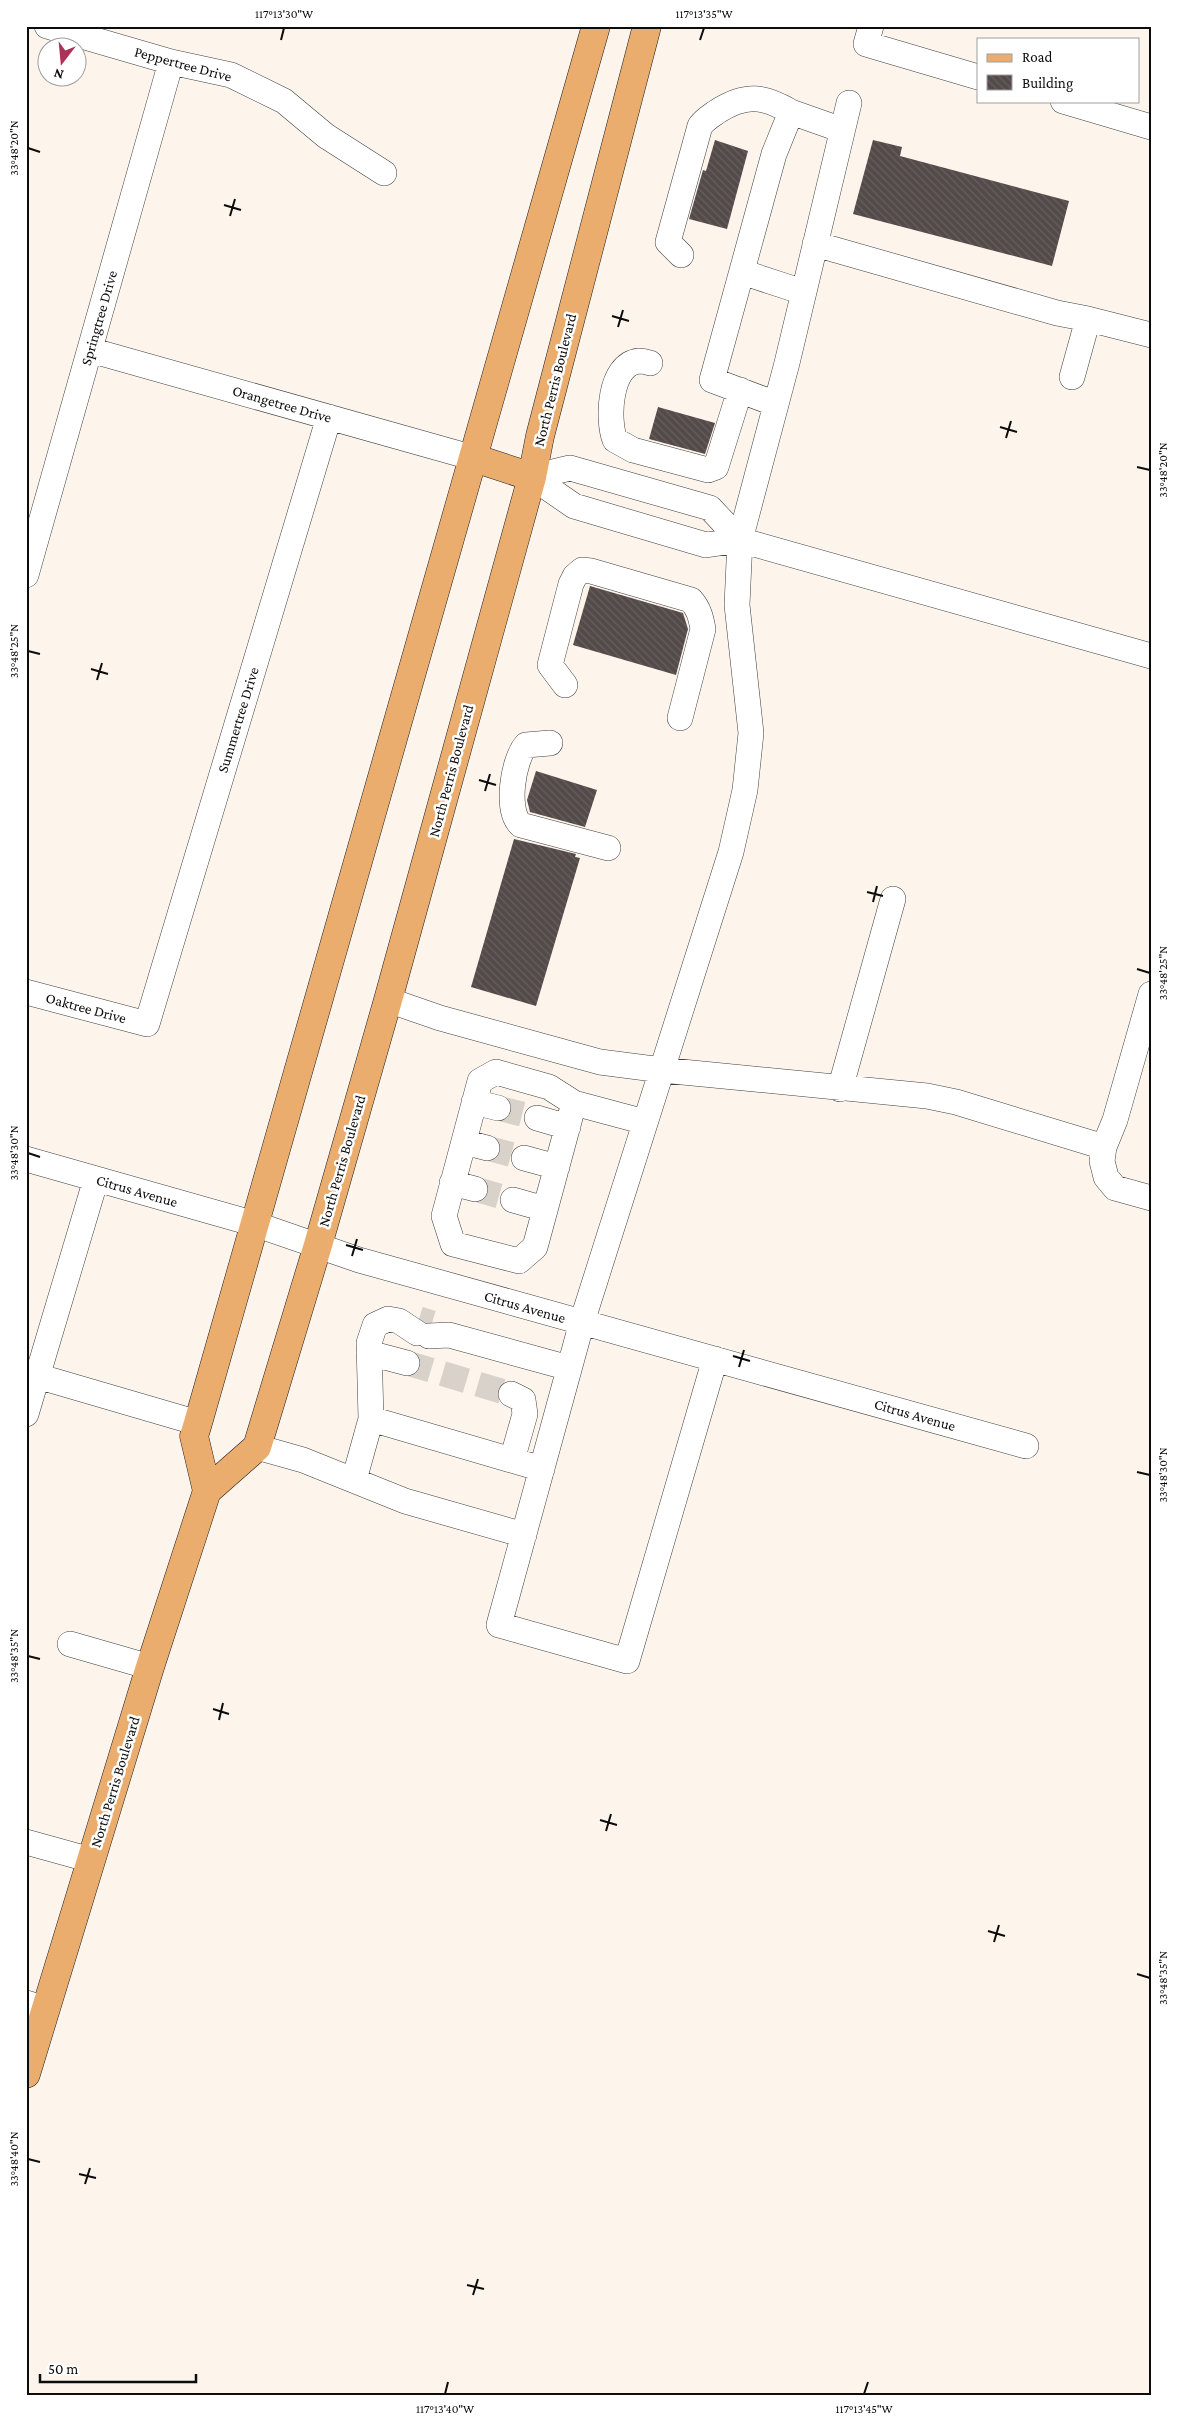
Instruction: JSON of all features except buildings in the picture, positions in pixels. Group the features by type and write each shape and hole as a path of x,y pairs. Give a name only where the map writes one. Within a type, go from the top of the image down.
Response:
{"main road":[{"path":"257,1447 207,1491 194,1436 596,26"},
{"name":"North Perris Boulevard","path":"257,1447 318,1245 388,1000 532,476 540,436 647,26"},
{"path":"474,458 532,476"},
{"name":"North Perris Boulevard","path":"26,2074 36,2006 91,1860 150,1667 207,1491"}],"street":[{"name":"Peppertree Drive","path":"47,26 171,62 231,75 284,101 326,136 384,173"},
{"path":"871,26 866,44 977,77"},
{"name":"Springtree Drive","path":"26,574 35,512 90,350 171,62"},
{"path":"681,255 668,242 700,126 704,120 742,99 756,98 780,105 791,112 842,130"},
{"path":"1066,102 1151,127"},
{"path":"715,1359 627,1662 499,1625 582,1322 731,852 745,790 751,733 737,605 740,540 776,404 849,103"},
{"path":"776,404 712,380 774,154 791,112"},
{"path":"815,244 1057,313 1151,335"},
{"path":"742,272 803,292"},
{"path":"1072,377 1088,319"},
{"name":"Orangetree Drive","path":"90,350 474,458"},
{"path":"650,363 638,361 627,367 616,381 612,399 611,430 615,440 633,450 708,470 716,467 740,390"},
{"name":"Summertree Drive","path":"147,1024 329,417"},
{"path":"532,476 570,468 710,508 740,540"},
{"path":"532,476 574,506 706,545 740,540 1151,656"},
{"path":"566,685 550,664 575,576 582,570 591,571 691,600 696,606 703,629 680,718"},
{"path":"550,743 526,745 520,752 516,762 512,811 516,821 521,825 608,848"},
{"path":"840,1089 893,899"},
{"name":"Oaktree Drive","path":"26,992 147,1024"},
{"path":"1151,994 1145,1035 1104,1147 1102,1161 1106,1177 1115,1188 1151,1198"},
{"path":"388,1000 440,1018 600,1062 840,1089 927,1096 956,1102 1104,1147"},
{"path":"538,1084 550,1048"},
{"path":"496,1072 549,1087 571,1115 535,1248 519,1261 453,1244 444,1216 464,1186 486,1105 480,1080 496,1072"},
{"path":"537,1118 571,1115 645,1122"},
{"path":"524,1158 557,1166"},
{"name":"Citrus Avenue","path":"26,1159 255,1224 359,1260 1026,1446"},
{"path":"26,1414 96,1179"},
{"path":"513,1200 545,1209"},
{"path":"354,1480 370,1419 369,1343 375,1325 388,1319 569,1368"},
{"path":"369,1353 407,1363"},
{"path":"37,1376 198,1422"},
{"path":"511,1394 523,1400 524,1414 512,1460"},
{"path":"370,1419 542,1469"},
{"path":"257,1447 302,1460 405,1501 524,1535"},
{"path":"70,1644 150,1667"},
{"path":"26,1842 91,1860"}],"tunnel":[{"path":"498,1108 537,1118"},
{"path":"487,1148 524,1158"},
{"path":"475,1189 513,1200"},
{"path":"419,1319 432,1323"},
{"path":"407,1363 511,1394"}]}
